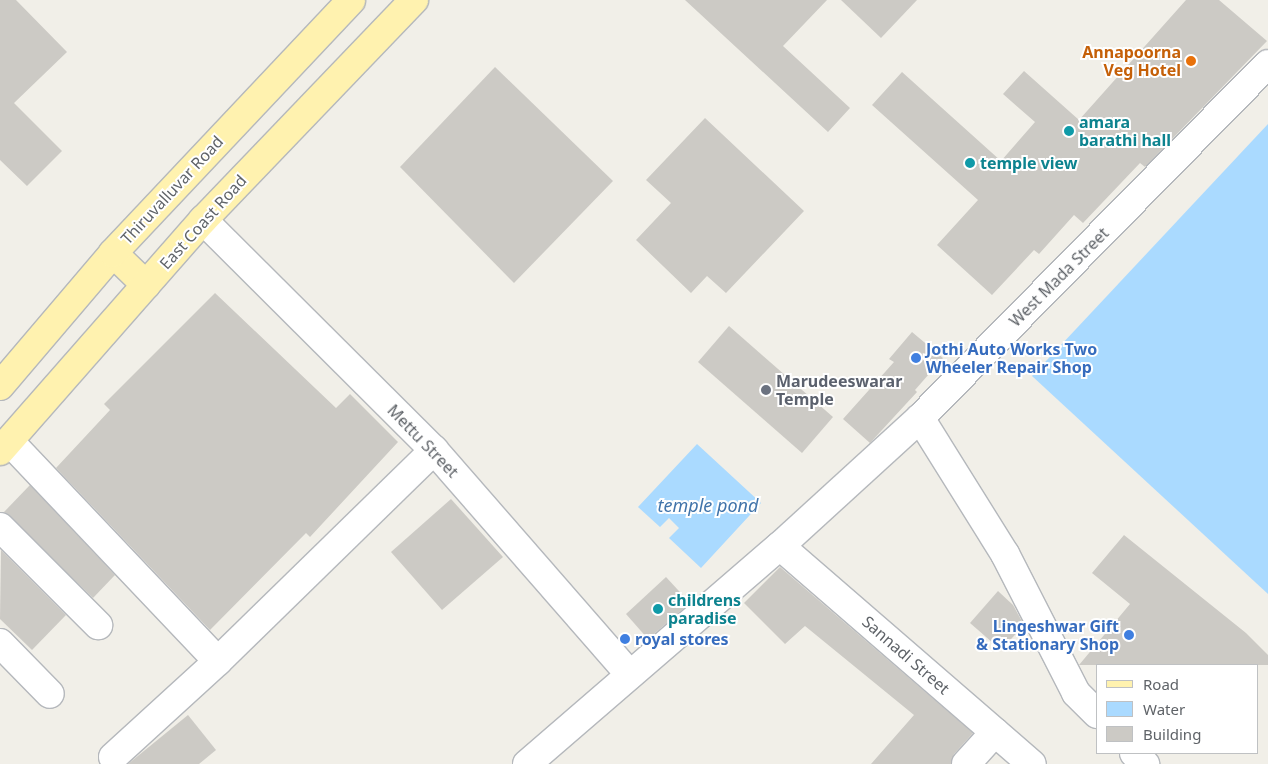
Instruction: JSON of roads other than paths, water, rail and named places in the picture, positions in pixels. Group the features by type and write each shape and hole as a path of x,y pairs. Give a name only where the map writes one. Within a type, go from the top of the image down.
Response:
{"main road":[{"name":"Thiruvalluvar Road","path":"0,386 113,253 351,0"},
{"name":"East Coast Road","path":"5,446 203,220 414,0"},
{"path":"113,253 146,285"}],"street":[{"name":"West Mada Street","path":"526,764 780,546 920,418 1268,64"},
{"name":"Mettu Street","path":"203,220 434,450 630,675"},
{"path":"920,418 1004,554 1076,692 1096,713"},
{"path":"5,446 218,661"},
{"path":"112,757 218,661 434,450"},
{"path":"0,527 98,625"},
{"name":"Sannadi Street","path":"780,546 1032,764"},
{"path":"0,643 50,694"},
{"path":"966,764 995,732"},
{"path":"1135,754 1144,764"}],"water":[{"path":"1268,124 1268,594 1032,376"},
{"name":"temple pond","path":"697,444 761,503 701,568 669,538 679,528 669,518 660,527 638,507"}],"place":[{"name":"Annapoorna Veg Hotel","path":"1191,61"},
{"name":"amara barathi hall","path":"1069,131"},
{"name":"temple view","path":"970,163"},
{"name":"Jothi Auto Works Two Wheeler Repair Shop","path":"916,358"},
{"name":"Marudeeswarar Temple","path":"766,390"},
{"name":"childrens paradise","path":"658,609"},
{"name":"Lingeshwar Gift & Stationary Shop","path":"1129,635"},
{"name":"royal stores","path":"625,639"}]}
